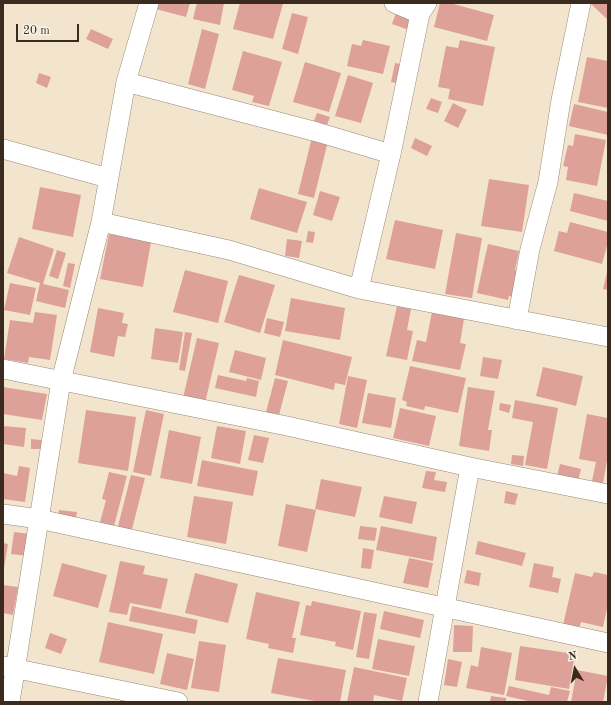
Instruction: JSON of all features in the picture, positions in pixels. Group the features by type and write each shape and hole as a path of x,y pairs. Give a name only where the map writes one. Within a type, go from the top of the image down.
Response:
{"street":[{"path":"10,702 9,667 39,519 60,382 101,222 126,82 149,3"},
{"path":"359,289 392,154 423,8 394,3"},
{"path":"517,320 530,249 548,182 561,100 581,3"},
{"path":"126,82 317,132 392,154"},
{"path":"3,149 108,178"},
{"path":"101,222 229,250 359,289 608,337"},
{"path":"3,369 60,382 287,426 470,467 608,494"},
{"path":"428,702 470,467"},
{"path":"3,514 39,519 608,643"},
{"path":"9,667 178,702"}],"building":[{"path":"153,3 190,3 186,17 152,8"},
{"path":"197,3 224,3 220,25 193,19"},
{"path":"240,3 283,4 273,39 233,29"},
{"path":"440,3 450,3 494,15 487,41 434,27"},
{"path":"608,3 608,20 591,4"},
{"path":"292,13 308,17 298,54 282,49"},
{"path":"396,13 413,19 409,30 392,24"},
{"path":"91,29 113,39 108,49 86,39"},
{"path":"202,29 219,34 205,89 188,84"},
{"path":"363,40 390,46 383,74 347,66 352,44 361,46"},
{"path":"460,40 495,47 483,106 448,99 450,89 438,87 446,46 458,48"},
{"path":"243,51 282,62 269,106 252,102 254,96 232,90"},
{"path":"587,57 608,61 608,108 578,102"},
{"path":"305,62 341,73 329,112 293,102"},
{"path":"395,63 405,65 402,84 391,82"},
{"path":"39,73 51,77 47,88 36,83"},
{"path":"348,75 373,83 361,123 335,116"},
{"path":"431,98 442,102 438,113 426,109"},
{"path":"453,103 467,110 458,128 444,121"},
{"path":"574,104 608,112 608,135 569,126"},
{"path":"317,113 330,117 327,125 314,121"},
{"path":"575,134 606,140 597,186 566,180 568,167 563,166 568,145 573,146"},
{"path":"312,137 328,141 314,198 298,194"},
{"path":"415,138 432,146 427,156 411,148"},
{"path":"489,179 529,185 522,232 481,226"},
{"path":"40,187 81,195 73,237 32,229"},
{"path":"259,188 307,202 297,233 250,219"},
{"path":"320,191 340,197 332,221 313,215"},
{"path":"574,193 608,201 608,221 570,211"},
{"path":"395,220 443,230 435,269 386,259"},
{"path":"570,222 608,232 608,242 602,264 554,251 559,231 567,233"},
{"path":"308,231 315,232 313,243 306,242"},
{"path":"456,233 482,238 472,298 445,294"},
{"path":"109,234 151,242 143,287 100,279"},
{"path":"19,237 54,249 43,284 69,290 65,308 36,301 40,283 7,273"},
{"path":"287,239 302,241 299,258 285,256"},
{"path":"488,244 519,251 515,270 520,271 514,297 509,296 508,300 477,293"},
{"path":"57,250 66,253 58,279 49,276"},
{"path":"68,263 75,264 70,288 63,286"},
{"path":"608,268 608,290 603,289"},
{"path":"185,270 228,281 218,323 173,312"},
{"path":"239,275 275,285 260,333 224,322"},
{"path":"10,283 36,288 30,315 4,310"},
{"path":"291,298 345,308 340,340 285,331"},
{"path":"397,306 411,309 407,330 413,331 407,360 386,356"},
{"path":"98,308 124,313 122,323 128,324 125,337 118,336 114,357 90,352"},
{"path":"35,312 57,315 50,360 29,357 28,363 4,359 10,320 33,323"},
{"path":"432,312 464,319 460,343 466,344 460,370 412,361 417,340 426,342"},
{"path":"267,318 284,322 280,337 264,333"},
{"path":"155,328 183,332 178,363 151,359"},
{"path":"185,332 192,333 185,371 179,370"},
{"path":"197,338 219,343 205,403 183,398"},
{"path":"283,340 352,357 345,385 335,383 334,390 275,375"},
{"path":"235,350 266,358 261,380 229,372"},
{"path":"483,357 502,360 498,379 480,376"},
{"path":"410,366 466,378 458,413 425,406 424,410 406,406 407,402 402,400"},
{"path":"543,367 583,376 576,406 536,396"},
{"path":"218,375 246,381 247,378 259,381 256,397 215,388"},
{"path":"348,376 367,380 357,428 339,424"},
{"path":"275,378 288,381 279,415 266,412"},
{"path":"3,387 47,394 42,420 3,414"},
{"path":"468,387 495,391 488,430 492,430 489,451 459,446"},
{"path":"368,393 396,398 391,428 362,423"},
{"path":"515,400 558,408 547,469 525,465 533,422 512,418"},
{"path":"500,403 511,405 509,413 499,410"},
{"path":"400,408 436,416 429,446 393,438"},
{"path":"86,410 136,417 128,471 78,463"},
{"path":"146,410 164,414 151,476 133,472"},
{"path":"587,414 608,418 608,455 603,483 592,481 596,462 579,459"},
{"path":"3,426 26,428 24,447 3,444"},
{"path":"217,426 246,431 240,464 211,458"},
{"path":"169,430 201,437 192,484 160,478"},
{"path":"254,435 269,438 263,463 248,460"},
{"path":"31,439 41,440 41,449 31,449"},
{"path":"512,455 524,456 523,466 511,464"},
{"path":"202,460 258,471 253,496 197,486"},
{"path":"560,464 581,469 578,481 557,476"},
{"path":"19,466 30,468 25,502 3,499 3,473 17,476"},
{"path":"426,471 436,472 434,480 447,482 445,492 422,488"},
{"path":"109,472 127,476 113,530 99,526 106,500 102,499"},
{"path":"131,475 145,478 131,533 117,530"},
{"path":"321,479 362,487 355,517 315,509"},
{"path":"506,491 518,494 515,505 504,503"},
{"path":"194,496 233,502 226,544 187,537"},
{"path":"384,496 417,502 412,524 379,517"},
{"path":"286,504 316,510 307,552 278,546"},
{"path":"59,510 77,512 75,523 57,521"},
{"path":"360,526 377,528 375,541 358,539"},
{"path":"381,526 437,537 433,561 376,550"},
{"path":"14,532 31,534 28,556 11,554"},
{"path":"478,541 526,553 522,566 475,554"},
{"path":"3,543 8,544 4,568 3,568"},
{"path":"363,548 374,550 371,569 361,568"},
{"path":"409,558 433,563 428,588 403,583"},
{"path":"120,561 145,566 143,574 168,579 161,609 130,603 127,615 109,612"},
{"path":"62,563 107,575 98,608 53,596"},
{"path":"534,563 554,567 552,577 561,579 558,593 529,587"},
{"path":"467,570 481,573 479,586 464,583"},
{"path":"594,572 608,575 608,604 603,627 581,622 579,629 563,625 575,573 592,577"},
{"path":"195,573 238,584 228,623 185,613"},
{"path":"3,585 18,587 13,615 3,613"},
{"path":"256,592 300,602 292,638 296,638 293,653 268,648 269,644 246,639"},
{"path":"312,601 361,611 353,650 335,646 336,642 300,635 306,605 311,606"},
{"path":"132,606 198,620 195,634 129,621"},
{"path":"384,611 424,620 420,638 380,629"},
{"path":"364,612 377,614 369,659 356,657"},
{"path":"108,622 163,634 154,674 99,662"},
{"path":"454,625 473,626 472,652 453,652"},
{"path":"50,633 67,639 61,654 45,648"},
{"path":"378,639 415,646 409,676 372,669"},
{"path":"199,641 226,645 219,692 191,688"},
{"path":"520,646 575,654 569,689 515,680"},
{"path":"481,647 512,653 504,695 466,688 471,665 478,667"},
{"path":"167,653 194,659 187,690 160,684"},
{"path":"278,658 346,670 340,702 320,702 271,693"},
{"path":"448,659 462,662 457,687 444,685"},
{"path":"354,667 407,678 402,701 374,695 373,702 347,702"},
{"path":"577,670 608,676 603,702 571,702"},
{"path":"509,686 549,695 551,687 570,691 567,702 532,702 506,696"},
{"path":"491,696 506,698 506,702 490,702"}]}
